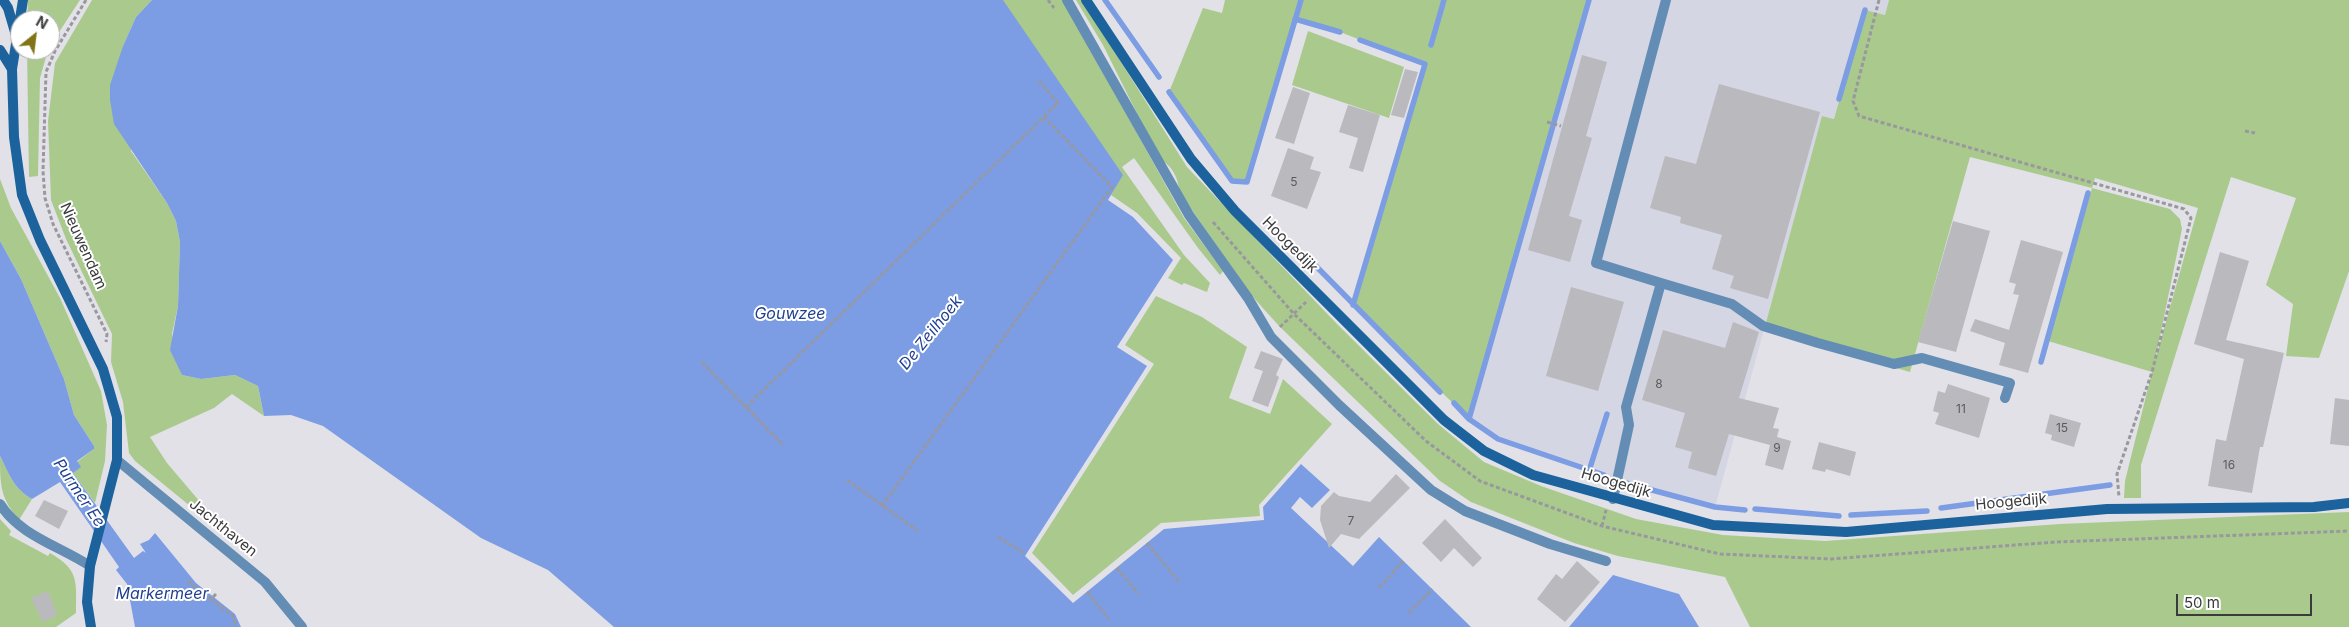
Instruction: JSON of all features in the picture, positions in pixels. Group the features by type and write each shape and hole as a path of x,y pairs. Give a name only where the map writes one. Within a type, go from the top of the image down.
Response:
{"street":[{"path":"3,0 10,15"},
{"path":"1067,0 1189,215 1248,298 1271,337 1339,405 1431,490 1465,511 1550,544 1606,560"},
{"name":"Hoogedijk","path":"1086,0 1191,159 1235,210 1444,420 1484,451 1533,475 1613,499 1714,525 1846,532 2120,508 2314,507 2349,503"},
{"path":"1666,0 1596,263 1732,304 1763,326 1818,343 1894,364 1922,358 2010,383 2005,398"},
{"path":"0,50 12,69"},
{"path":"13,60 14,137 22,195 40,240 103,369 118,416 117,460 107,506 90,566 87,602 91,627"},
{"path":"1613,499 1629,425 1626,407 1661,283"},
{"name":"Jachthaven","path":"117,460 265,582 302,627"},
{"path":"0,504 12,521 90,566"}],"path":[{"name":"Nieuwendam","path":"86,0 55,51 46,72 43,172 45,198 54,224 107,334 103,369"},
{"path":"1879,0 1853,101 1859,116 2184,209 2191,218 2152,372 2117,474 2120,508"},
{"path":"746,407 1058,103 1039,80"},
{"path":"882,506 1112,187 1044,117"},
{"path":"1547,122 1562,126"},
{"path":"2245,131 2255,133"},
{"path":"1280,328 1316,293"},
{"path":"702,362 784,446"},
{"path":"847,480 918,531"},
{"path":"998,537 1026,554"},
{"path":"1147,543 1180,583"},
{"path":"1379,588 1403,561"},
{"path":"1117,568 1139,594"},
{"path":"188,582 232,615 237,627"},
{"path":"1408,613 1432,589"},
{"path":"1087,592 1109,619"},
{"path":"211,599 216,594"}],"shaded area":[{"path":"1589,0 1889,0 1885,15 1865,10 1834,119 1823,116 1715,507 1626,483 1498,439 1469,419"}],"green space":[{"path":"28,0 80,0 60,31 60,10 28,10"},
{"path":"92,0 152,0 136,17 123,46 131,151 167,203 176,221 180,242 178,306 172,334 182,375 201,379 235,375 258,386 264,416 232,394 214,408 150,437 167,463 201,503 195,510 135,461 129,453 123,402 111,362 112,334 66,239 51,200 48,121 55,63 57,60 60,60 60,54"},
{"path":"1002,0 1063,0 1184,218 1223,271 1220,275 1198,248 1134,158 1122,167 1184,255 1210,283 1207,292 1184,283 1182,285 1168,278 1181,258 1137,213 1111,195 1122,175"},
{"path":"1076,0 1082,0 1187,167 1337,324 1438,424 1484,462 1541,486 1636,519 1723,535 1825,541 2060,524 2349,512 2349,627 1750,627 1725,577 1618,556 1574,543 1471,502 1440,481 1280,327 1251,295 1180,193 1178,182 1171,169 1159,158 1103,45"},
{"path":"1225,0 1589,0 1469,419 1353,305 1425,65 1340,32 1295,19 1247,182 1232,181 1169,92 1203,8 1222,13"},
{"path":"1889,0 2349,0 2349,271 2319,358 2286,356 2293,304 2266,285 2296,198 2231,177 2141,465 2141,498 2124,498 2125,481 2152,372 2048,341 2092,188 1970,157 1910,372 1764,330 1822,116 1834,119 1865,10 1885,15","holes":["2095,178 2198,208 2155,361 2182,229 2180,219 2170,209 2092,188"]},
{"path":"1308,31 1404,67 1389,118 1292,85"},
{"path":"27,60 45,60 40,78 38,176 29,177"},
{"path":"0,179 11,208 60,298 101,391 107,425 105,461 95,503 73,473 77,462 94,449 94,446 74,415 64,379 21,279 0,241"},
{"path":"1156,296 1202,317 1247,347 1229,398 1270,414 1283,379 1332,424 1259,505 1260,516 1161,523 1073,595 1032,553 1154,364 1125,345"},
{"path":"0,456 16,486 32,499 19,520 8,505 2,490"},
{"path":"0,519 11,531 9,535 48,556 50,553 67,565 71,571 76,585 76,613 56,627 0,627"}],"water":[{"name":"Gouwzee","path":"152,0 1003,0 1123,175 1108,200 1133,217 1173,260 1117,347 1147,366 1025,556 1073,603 1164,529 1264,520 1263,507 1301,464 1330,490 1312,508 1300,497 1291,508 1353,566 1379,537 1471,627 614,627 548,570 481,538 323,426 291,415 264,416 258,386 235,375 201,379 182,375 170,350 178,306 180,242 176,221 167,203 114,124 110,100 110,85 123,46 136,17"},
{"path":"0,241 21,279 64,379 74,415 94,446 94,449 77,461 81,467 73,473 134,558 143,551 146,553 140,544 149,540 155,533 196,583 235,614 241,627 135,627 127,584 116,570 119,567 60,482 32,499 21,491 13,480 0,456"},
{"path":"1613,575 1679,594 1699,627 1569,627"}],"building":[{"path":"1582,55 1607,62 1586,136 1592,138 1569,216 1582,220 1570,262 1528,250"},
{"path":"1405,69 1418,72 1404,118 1391,115"},
{"path":"1719,84 1820,112 1768,299 1730,288 1734,276 1712,269 1722,235 1680,223 1681,217 1650,208 1665,156 1696,164"},
{"path":"1293,87 1310,93 1294,144 1275,138"},
{"path":"1348,105 1380,115 1363,172 1349,168 1358,138 1339,132"},
{"path":"1288,148 1314,157 1310,169 1321,172 1307,209 1271,196"},
{"path":"1953,221 1990,231 1956,352 1918,342"},
{"path":"2021,240 2063,252 2028,373 1999,365 2005,343 1970,331 1975,319 2009,330 2019,295 2013,294 2016,284 2009,282"},
{"path":"2220,252 2249,261 2226,340 2284,353 2263,447 2260,447 2252,493 2208,486 2216,439 2226,441 2244,359 2194,344"},
{"path":"1571,287 1624,302 1598,391 1546,376"},
{"path":"1733,322 1759,332 1739,398 1779,408 1773,428 1779,429 1777,437 1791,441 1783,470 1765,465 1770,445 1729,434 1716,476 1688,468 1692,452 1675,447 1685,413 1642,400 1663,330 1725,348"},
{"path":"1261,351 1283,359 1276,375 1279,377 1268,407 1252,401 1263,371 1254,368"},
{"path":"1948,384 1990,398 1979,438 1935,424 1939,413 1933,411 1938,391 1945,393"},
{"path":"2335,398 2349,400 2349,446 2330,444"},
{"path":"2050,414 2081,423 2074,447 2051,440 2052,435 2045,433"},
{"path":"1819,442 1856,452 1850,476 1826,469 1825,472 1812,469"},
{"path":"1396,474 1410,488 1359,539 1341,534 1329,548 1320,520 1321,506 1334,492 1339,496 1370,502"},
{"path":"44,500 68,511 59,529 35,516"},
{"path":"1445,519 1482,558 1473,567 1454,548 1441,562 1422,543"},
{"path":"1577,561 1600,582 1565,622 1537,599 1556,574 1562,579"},
{"path":"48,591 57,615 43,622 31,598"}],"waterway":[{"path":"1105,0 1159,77"},
{"path":"1169,92 1232,181 1247,182 1301,0"},
{"path":"1431,45 1444,0"},
{"path":"1469,419 1589,0"},
{"path":"1839,99 1865,10"},
{"path":"1295,19 1340,32"},
{"path":"1353,305 1425,64 1360,40"},
{"path":"2041,362 2088,193"},
{"path":"1310,260 1440,392"},
{"path":"1454,403 1469,419 1498,439 1604,475"},
{"path":"1589,471 1607,414"},
{"path":"1626,483 1715,507 1745,510"},
{"path":"1941,508 2110,485"},
{"path":"1755,509 1839,516"},
{"path":"1851,515 1927,511"}],"water label":[{"name":"De Zeilhoek","path":"931,333"},
{"name":"Purmer Ee","path":"79,493"},
{"name":"Markermeer","path":"162,594"}]}
